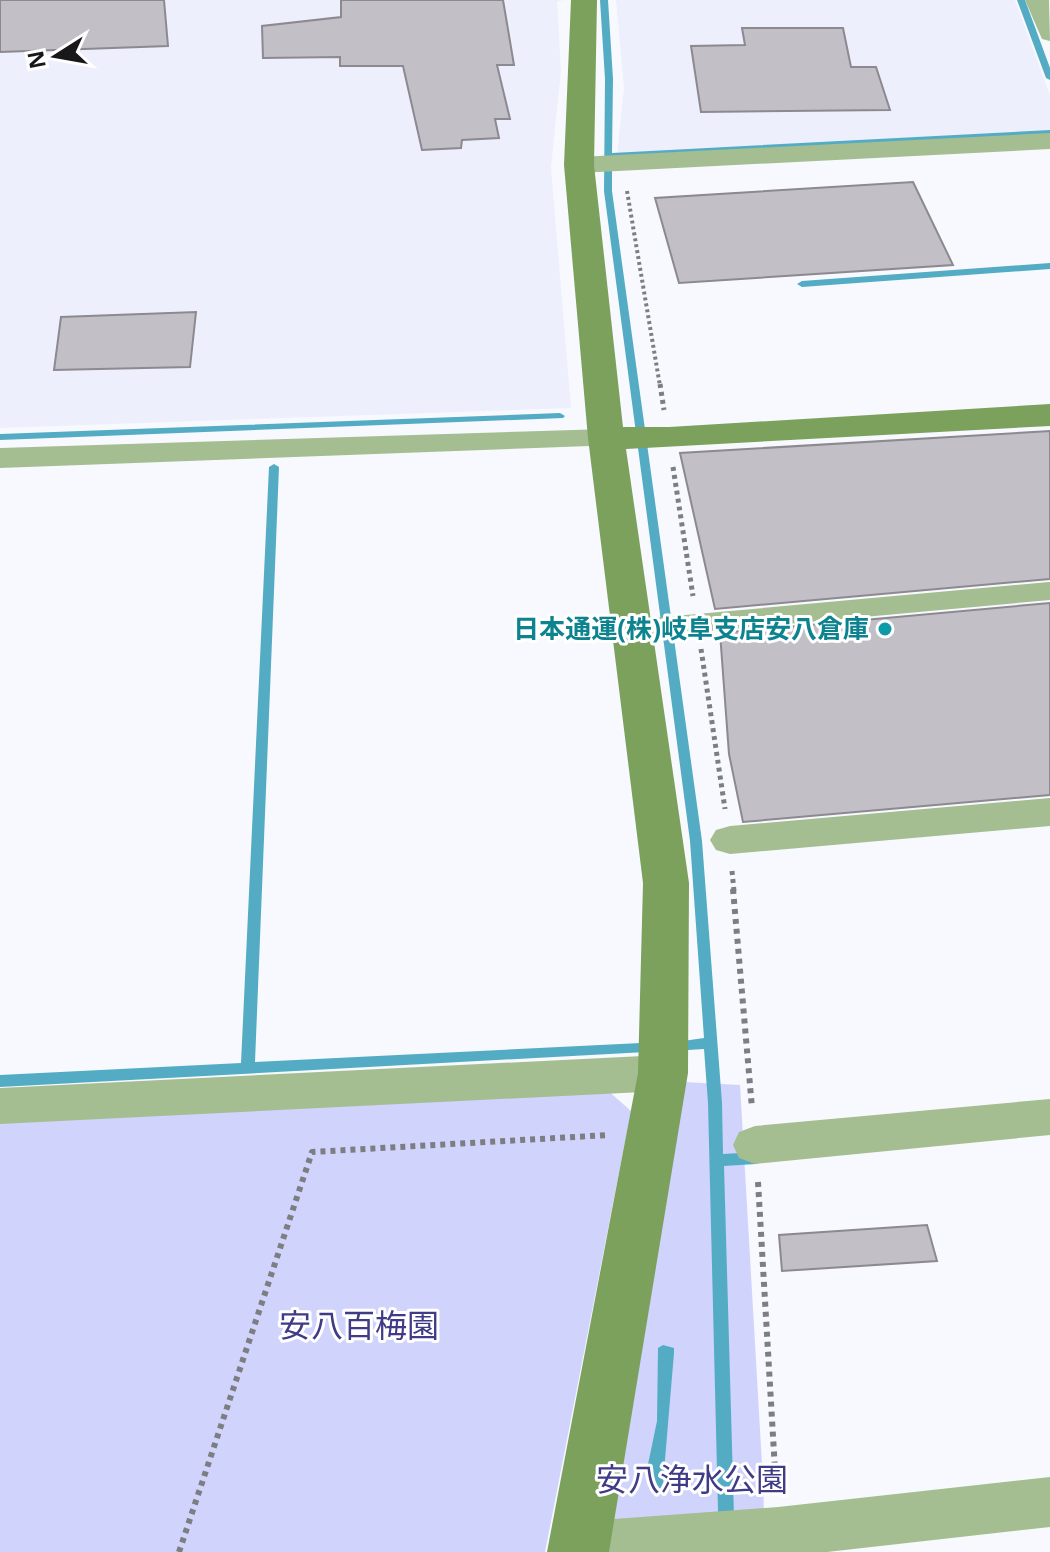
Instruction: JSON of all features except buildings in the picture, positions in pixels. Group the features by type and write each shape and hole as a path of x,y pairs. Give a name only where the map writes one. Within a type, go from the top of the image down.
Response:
{"street":[{"path":"584,0 631,629 666,883 663,1073 579,1548 688,1540 1050,1502"},
{"path":"1037,0 1050,34"},
{"path":"596,164 1050,141"},
{"path":"0,458 661,439 1050,415"},
{"path":"730,840 1050,812"},
{"path":"0,1106 663,1073"},
{"path":"755,1145 1050,1117"}],"lane":[{"path":"631,629 1050,591"}],"path":[{"path":"179,1552 312,1152 654,1132"}],"shaded area":[{"path":"0,0 566,0 557,1 561,71 551,167 571,408 0,428"},
{"path":"616,0 1015,0 1050,95 1050,130 617,154 624,88"},
{"path":"663,1345 674,1348 674,1353 663,1483 659,1491 649,1489 646,1474 657,1421 658,1348"}],"green space":[{"name":"安八浄水公園","path":"684,1082 740,1085 765,1552 608,1552"},
{"name":"安八百梅園","path":"605,1088 631,1111 545,1552 0,1552 0,1118"}],"waterway":[{"path":"604,0 609,79 608,156"},
{"path":"1021,0 1050,78"},
{"path":"608,156 1050,132"},
{"path":"608,156 608,191 696,841 717,1160"},
{"path":"802,284 1050,266"},
{"path":"0,437 560,416"},
{"path":"248,1068 274,467"},
{"path":"688,1045 710,1043"},
{"path":"0,1081 641,1048"},
{"path":"717,1160 756,1158"},
{"path":"717,1160 727,1552"}],"place":[{"name":"日本通運(株)岐阜支店安八倉庫","path":"885,629"}]}
